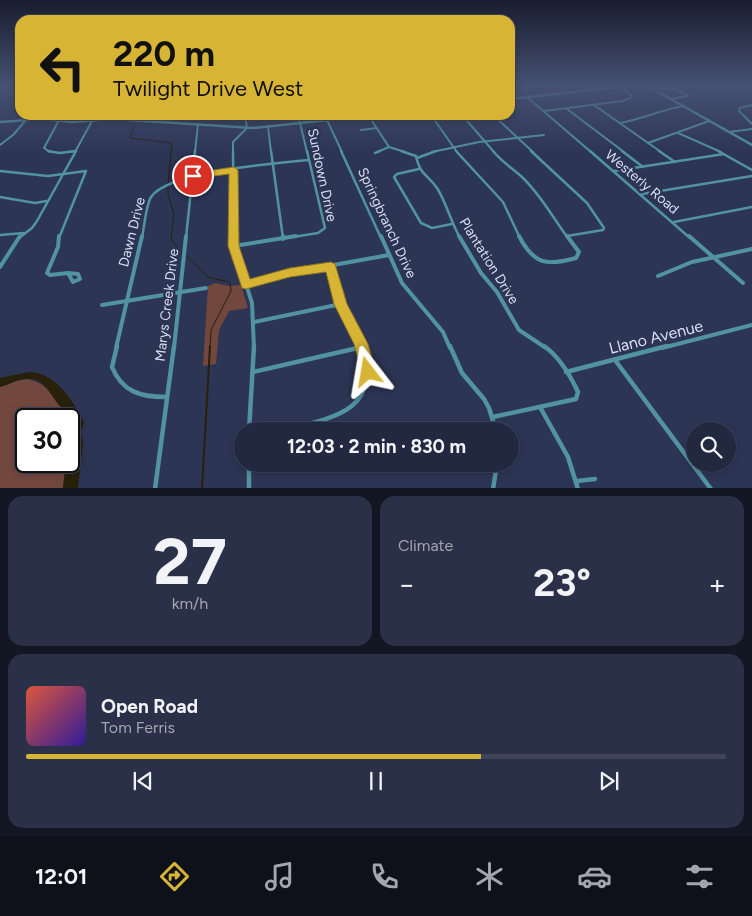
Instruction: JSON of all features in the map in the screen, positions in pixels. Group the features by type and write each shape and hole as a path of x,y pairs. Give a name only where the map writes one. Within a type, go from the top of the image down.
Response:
{"street":[{"name":"Westerly Road","path":"539,108 743,283"},
{"path":"543,111 566,108 644,167"},
{"path":"598,108 675,162"},
{"path":"620,123 642,119 661,110 673,108"},
{"path":"686,108 752,145"},
{"path":"743,108 739,109 740,113 752,124"},
{"path":"0,122 17,120"},
{"path":"0,145 13,135 25,120"},
{"path":"37,120 58,122 102,120"},
{"path":"128,120 247,128 327,120"},
{"path":"246,120 247,128"},
{"name":"Springbranch Drive","path":"327,120 402,283 443,332 459,369 484,400 494,422"},
{"path":"372,120 389,147"},
{"path":"435,120 474,173 488,184 506,208 515,228 536,259 543,263 552,264 576,258 579,252 549,208 522,177 503,163 467,120"},
{"path":"498,120 587,203 604,228 602,230 567,236"},
{"path":"0,267 19,237 34,225 92,121"},
{"path":"648,143 669,138 692,124 709,121"},
{"path":"58,122 44,148 53,153 76,151"},
{"name":"Sundown Drive","path":"234,246 318,233 325,228 300,123"},
{"name":"Marys Creek Drive","path":"155,488 178,319 198,124"},
{"path":"268,127 283,238"},
{"path":"247,128 236,136 233,142 234,246 252,303 254,322 250,422"},
{"path":"361,130 378,128"},
{"path":"729,132 752,129"},
{"path":"678,133 724,154 752,170"},
{"path":"417,158 433,150 454,146 544,135"},
{"path":"375,153 389,147 410,152 417,158 419,169 397,174 394,177 395,180 421,223 435,228 452,224"},
{"path":"614,171 724,154"},
{"name":"Dawn Drive","path":"166,397 139,396 132,393 126,389 114,374 112,362 149,201 155,191 193,176 309,160"},
{"name":"Plantation Drive","path":"419,169 437,188 452,224 481,273 497,292 519,330 523,335 549,350 576,387 577,396 573,401 540,407"},
{"path":"0,171 45,176 86,171 83,182 59,233 58,247 47,273 50,275 68,274"},
{"path":"641,194 752,176"},
{"path":"0,197 35,203 48,201"},
{"path":"674,222 752,208"},
{"path":"0,235 25,233"},
{"path":"658,276 688,262 752,249"},
{"path":"246,284 280,275 389,255"},
{"path":"314,422 337,416 357,402 368,380 362,347 341,304 331,267"},
{"path":"102,305 206,288"},
{"path":"254,322 341,304"},
{"name":"Llano Avenue","path":"566,372 752,325"},
{"path":"253,372 362,347"},
{"path":"615,360 711,488"},
{"path":"493,417 540,407 567,452 578,488"},
{"path":"249,472 250,488"},
{"path":"493,488 496,472"},
{"path":"576,481 595,479"}],"shaded area":[{"path":"216,283 228,286 241,285 248,308 229,311 219,330 216,364 203,366 208,286"},
{"path":"29,372 48,377 56,382 76,408 62,408 47,388 33,379 23,379 0,387 0,378"},
{"path":"28,379 37,382 48,390 64,408 15,408 15,473 65,473 63,488 0,488 0,387"},
{"path":"80,415 84,422 81,432 83,445 80,471"},
{"path":"65,473 80,473 78,488 63,488"}],"waterway":[{"path":"134,125 130,138 172,143 168,183"},
{"path":"168,187 168,194 174,214 171,239 183,254"},
{"path":"186,256 210,278 230,282 231,291 211,330 210,348"},
{"path":"202,488 210,346"}],"route":[{"path":"193,176 234,170 234,246 239,268 246,284 300,271 331,267 341,304 361,344 368,372"}]}
